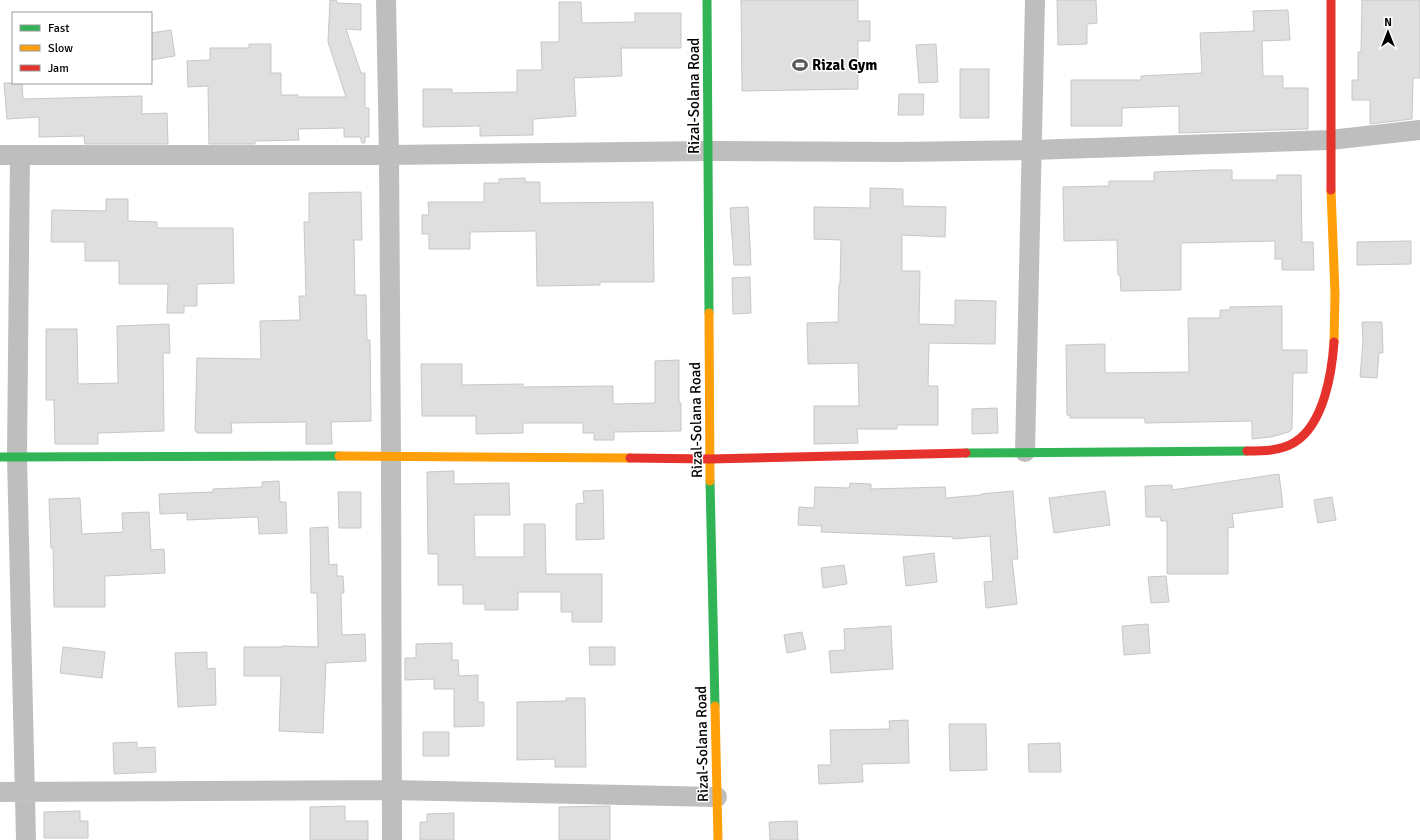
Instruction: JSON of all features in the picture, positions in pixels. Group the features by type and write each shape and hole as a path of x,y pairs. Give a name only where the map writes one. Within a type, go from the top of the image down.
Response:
{"street":[{"path":"386,0 389,155 392,840"},
{"name":"Rizal-Solana Road","path":"707,0 710,459 718,840"},
{"path":"1025,452 1035,0"},
{"path":"8,457 391,456 710,459 1025,452 1264,450 1283,448 1295,443 1306,433 1316,416 1329,380 1333,356 1335,298 1330,140 1331,0"},
{"path":"0,155 389,155 708,151 898,152 1032,150 1330,140 1420,130"},
{"path":"20,155 8,457 26,791 26,840"},
{"path":"0,792 391,790 717,797"}],"building":[{"path":"330,0 336,0 337,3 361,4 361,30 346,29 361,73 365,73 365,108 369,108 369,137 365,137 365,143 362,143 360,137 344,137 344,128 298,129 299,140 255,141 255,144 209,144 208,86 188,87 187,61 210,60 210,48 249,48 249,44 271,44 271,73 281,73 281,95 298,95 298,97 346,97 328,42"},
{"name":"Rizal Gym","path":"741,0 858,0 858,21 870,21 870,41 858,41 858,89 742,91"},
{"path":"1057,0 1096,0 1097,23 1087,24 1087,44 1058,45"},
{"path":"1362,0 1420,0 1420,78 1413,78 1412,119 1370,124 1370,100 1352,100 1352,80 1358,80 1358,52 1361,52"},
{"path":"559,2 581,2 582,23 635,22 635,13 681,13 681,48 621,48 622,76 574,78 576,116 533,119 533,135 480,136 480,126 423,127 423,89 452,89 452,93 517,92 517,70 542,70 541,42 559,42"},
{"path":"1288,10 1290,40 1262,41 1263,76 1283,76 1283,88 1308,88 1308,129 1179,133 1179,106 1122,108 1122,126 1071,126 1071,80 1141,80 1141,76 1202,73 1200,33 1254,31 1253,11"},
{"path":"171,30 175,56 152,60 152,33"},
{"path":"936,44 938,82 919,83 916,45"},
{"path":"960,69 989,69 989,118 960,118"},
{"path":"4,83 22,84 23,99 142,96 142,114 167,113 168,144 85,144 84,136 39,137 39,117 7,119"},
{"path":"899,94 924,94 923,115 898,115"},
{"path":"1232,170 1232,180 1277,180 1277,175 1301,175 1302,242 1313,242 1314,270 1282,270 1282,259 1275,259 1275,241 1181,243 1181,290 1121,291 1120,275 1118,275 1117,240 1064,241 1063,187 1109,186 1109,181 1154,181 1154,172"},
{"path":"525,178 525,182 540,182 540,203 653,202 654,282 600,282 600,285 537,286 536,231 470,232 470,249 429,249 429,234 422,234 422,215 429,215 428,202 484,202 484,183 499,183 499,179"},
{"path":"870,188 903,189 903,206 946,207 945,237 902,235 902,271 920,271 919,324 955,325 955,300 996,301 995,344 929,343 928,386 938,386 938,425 897,425 897,429 857,429 858,443 814,444 814,406 859,406 858,363 808,364 807,323 838,322 840,284 841,240 814,239 814,207 870,208"},
{"path":"361,192 362,240 354,240 355,295 366,295 367,340 370,340 371,421 331,422 332,444 306,444 306,422 231,423 232,433 197,433 197,431 195,431 197,358 261,359 260,321 300,320 299,296 306,296 304,222 309,222 309,193"},
{"path":"106,199 128,199 128,221 157,222 157,228 233,228 234,283 197,284 197,306 184,306 184,313 167,313 168,284 119,284 119,261 85,261 85,242 51,242 52,210 106,211"},
{"path":"748,207 751,265 734,265 730,208"},
{"path":"1411,241 1411,264 1357,265 1357,242"},
{"path":"750,277 751,313 733,314 732,278"},
{"path":"1282,306 1282,350 1307,350 1307,373 1293,373 1292,429 1289,432 1271,437 1252,439 1252,421 1145,423 1145,418 1070,418 1070,415 1067,415 1066,345 1105,344 1105,373 1189,372 1188,318 1220,318 1220,310 1230,310 1230,307"},
{"path":"1362,322 1382,322 1383,353 1379,353 1377,378 1360,377 1363,341"},
{"path":"169,324 170,353 163,353 164,431 98,433 98,444 55,444 54,400 46,400 46,329 77,329 78,384 118,383 117,326"},
{"path":"679,360 679,403 681,403 681,431 614,432 614,440 594,440 594,433 583,433 583,423 523,423 523,433 476,434 476,416 422,416 421,364 462,364 462,385 523,384 523,387 613,386 613,404 655,403 655,361"},
{"path":"997,408 998,433 972,434 972,409"},
{"path":"454,471 454,484 509,483 510,515 474,515 475,557 524,557 524,524 545,524 546,574 602,574 602,622 572,622 572,612 561,612 561,592 518,592 518,610 485,610 485,604 463,604 463,585 438,585 438,554 428,554 427,472"},
{"path":"1279,474 1283,507 1232,514 1234,527 1228,528 1228,574 1167,574 1167,521 1161,521 1160,517 1146,517 1145,486 1172,485 1172,490"},
{"path":"279,481 280,502 286,502 287,533 259,534 258,517 187,520 187,513 160,514 159,494 213,492 213,489 262,487 262,482"},
{"path":"850,483 871,484 871,489 945,487 946,498 1013,491 1018,559 1012,559 1017,604 986,608 984,582 993,581 990,536 953,539 953,537 821,532 822,526 798,525 799,507 814,508 815,487 849,488"},
{"path":"603,490 604,539 576,540 576,504 584,503 583,491"},
{"path":"1105,491 1110,525 1054,533 1049,498"},
{"path":"338,492 361,492 361,528 339,528"},
{"path":"1332,497 1336,520 1318,523 1314,500"},
{"path":"80,498 82,534 123,532 122,513 149,512 151,550 164,549 165,573 105,576 105,607 54,607 53,548 51,548 49,499"},
{"path":"328,527 329,565 337,564 337,576 343,576 344,593 341,593 342,635 365,634 366,661 326,663 323,733 279,731 281,676 244,676 244,647 318,647 317,593 311,593 310,528"},
{"path":"934,553 937,582 906,586 903,557"},
{"path":"844,565 847,584 823,588 821,568"},
{"path":"1166,576 1169,602 1151,603 1148,577"},
{"path":"1148,624 1150,653 1124,655 1122,626"},
{"path":"891,626 893,669 831,673 829,651 845,650 844,629"},
{"path":"802,632 806,649 787,653 784,635"},
{"path":"452,643 452,660 458,660 459,676 478,675 478,702 484,702 484,726 454,727 454,689 434,689 434,679 405,680 405,658 416,658 416,644"},
{"path":"63,647 105,652 102,678 60,673"},
{"path":"589,647 615,647 615,665 590,665"},
{"path":"207,652 207,669 215,668 216,705 178,707 175,653"},
{"path":"566,698 585,698 586,767 555,767 555,759 517,760 517,702 566,701"},
{"path":"908,720 909,763 862,764 863,782 819,784 818,765 831,765 830,730 890,729 889,721"},
{"path":"949,724 986,724 987,770 950,771"},
{"path":"423,732 449,732 449,756 423,756"},
{"path":"137,742 137,748 155,747 156,772 114,774 113,743"},
{"path":"1060,743 1061,772 1029,772 1028,744"},
{"path":"345,806 345,821 368,821 368,840 310,840 310,807"},
{"path":"610,806 610,840 559,840 559,807"},
{"path":"80,811 80,821 88,821 88,838 44,838 44,812"},
{"path":"454,813 454,840 420,840 420,822 427,822 427,814"},
{"path":"797,821 798,840 770,840 769,822"}],"traffic: fast":[{"path":"707,0 709,313"},
{"path":"966,453 1247,451"},
{"path":"0,457 339,456"},
{"path":"710,481 715,706"}],"traffic: slow":[{"path":"1331,190 1335,294 1334,342"},
{"path":"709,313 710,481"},
{"path":"339,456 630,458"},
{"path":"715,706 718,840"}],"traffic: jam":[{"path":"1331,0 1331,190"},
{"path":"1247,451 1266,451 1278,449 1290,445 1305,434 1320,410 1325,396 1331,368 1334,342"},
{"path":"630,458 710,459 966,453"}],"place":[{"name":"Rizal Gym","path":"800,65"}]}
